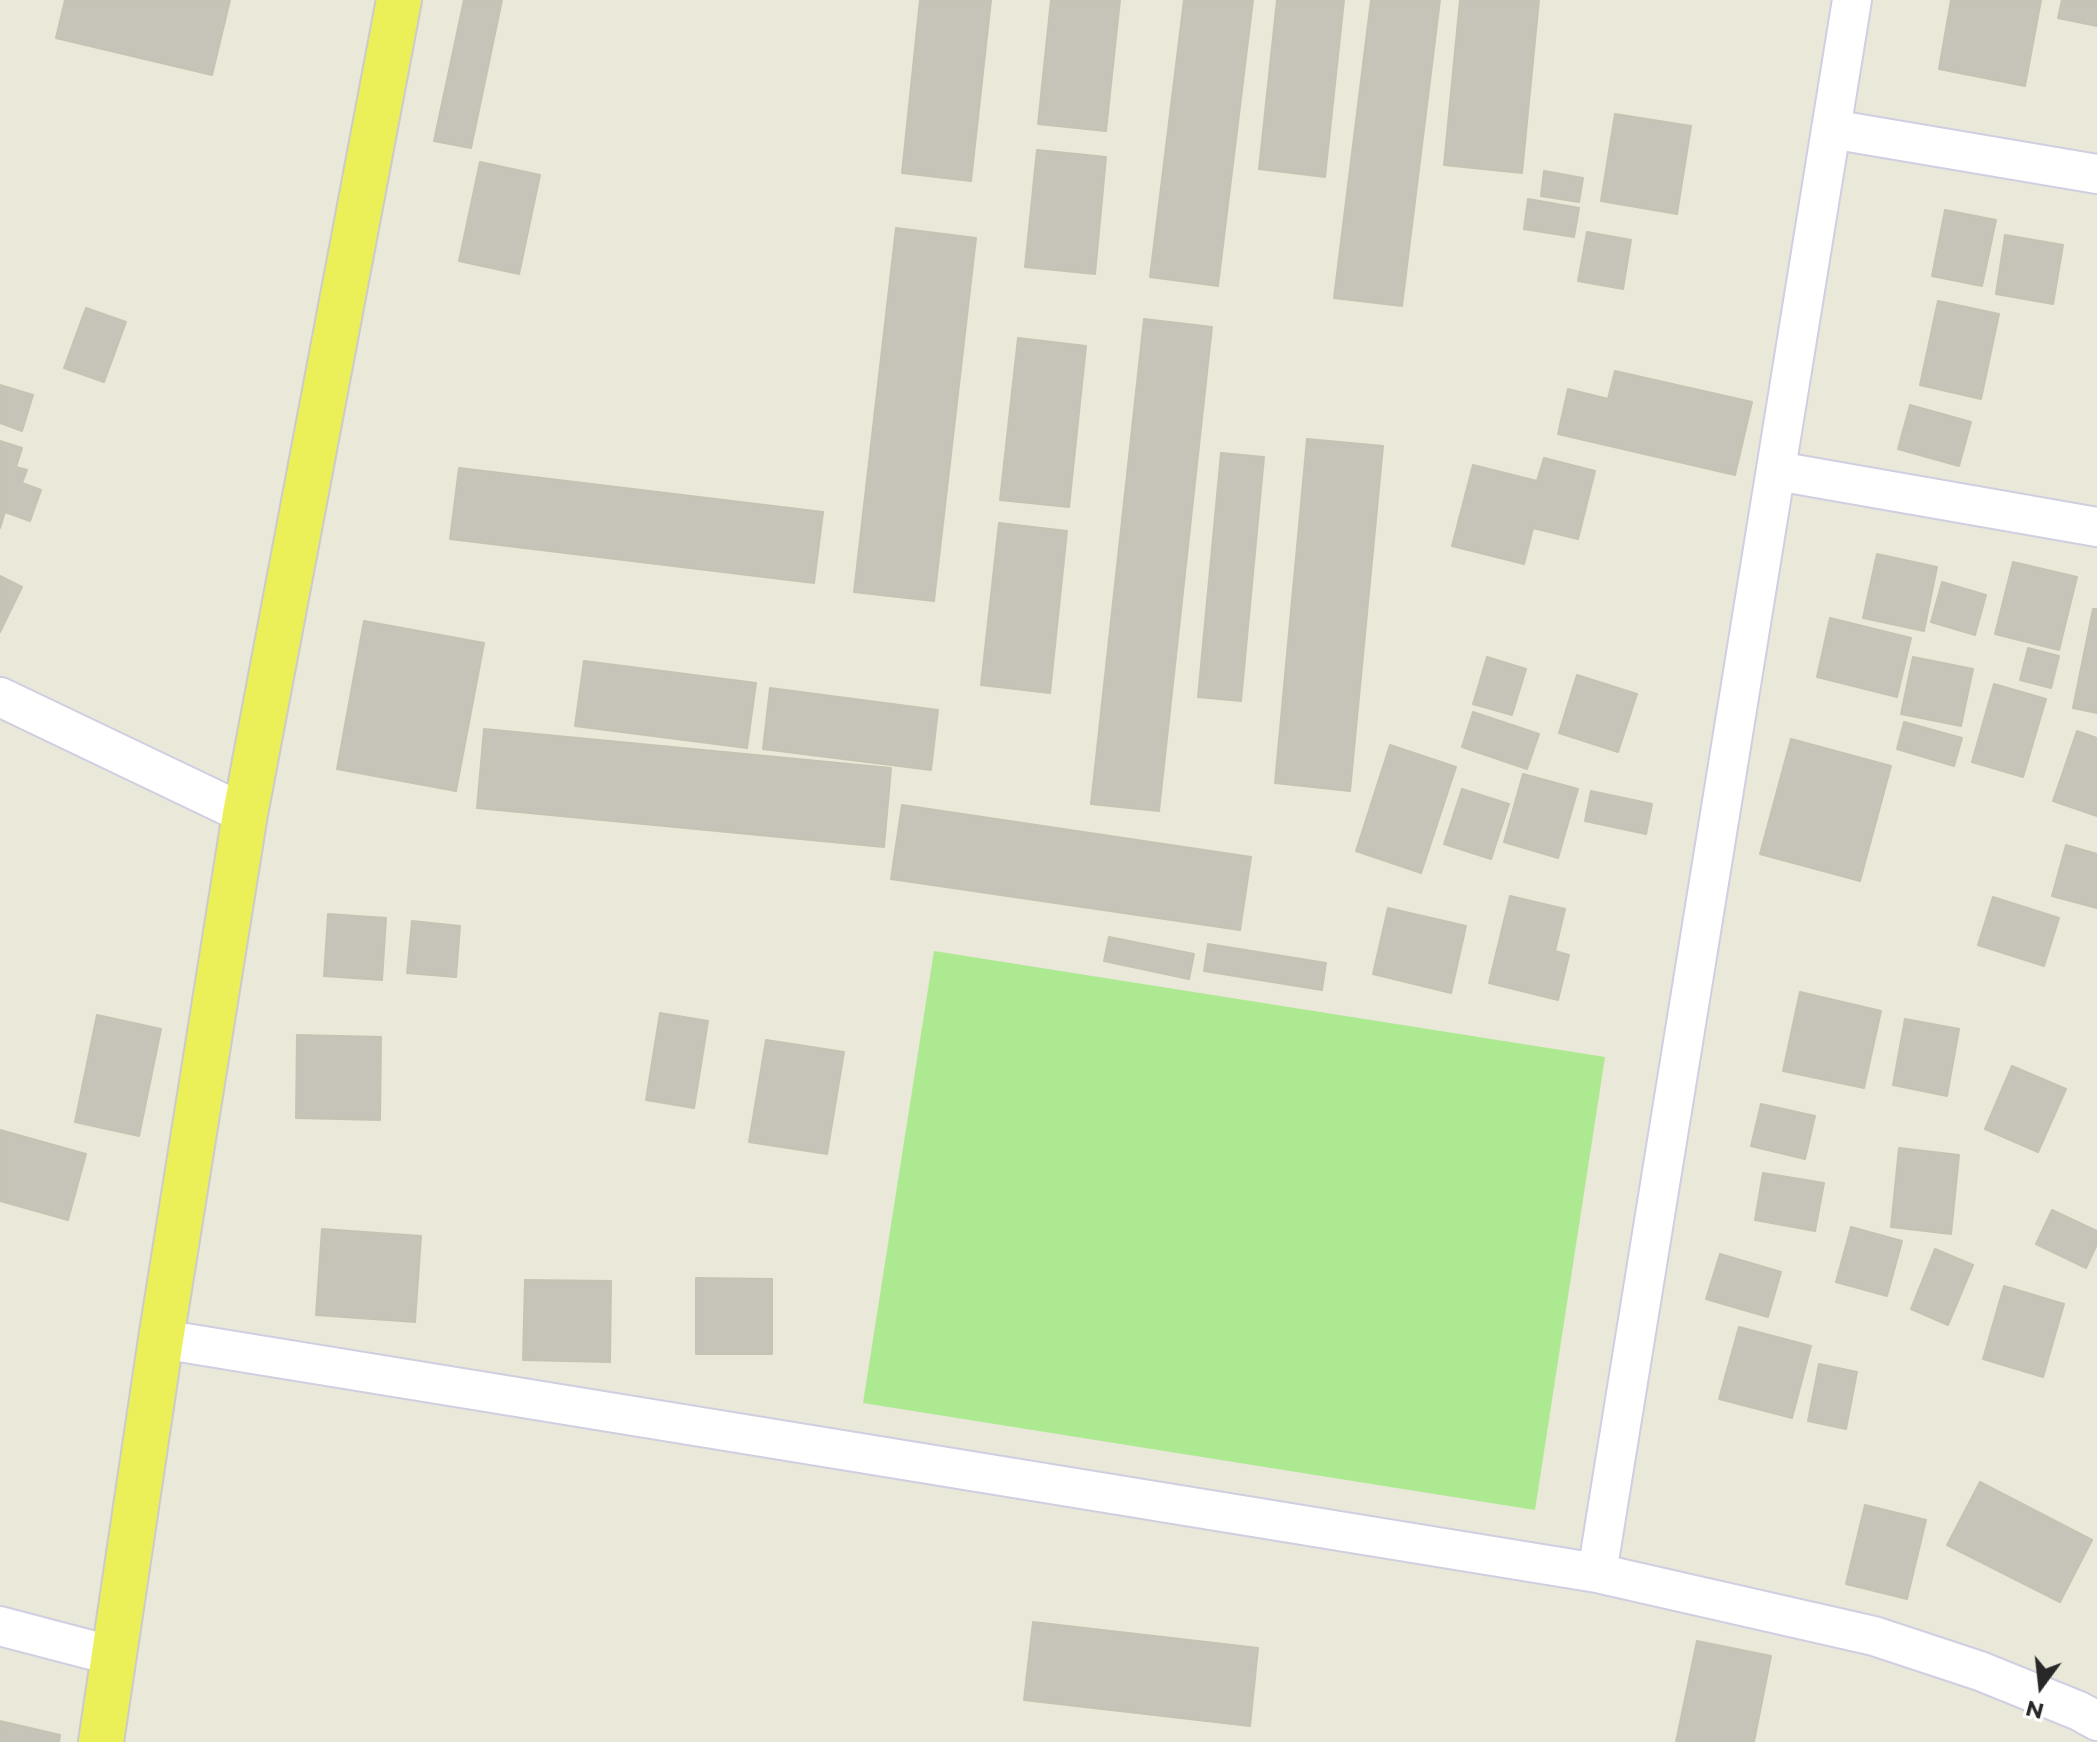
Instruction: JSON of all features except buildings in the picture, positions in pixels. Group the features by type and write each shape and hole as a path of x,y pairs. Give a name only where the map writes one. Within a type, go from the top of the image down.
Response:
{"main road":[{"path":"101,1742 161,1339 245,814 399,0"}],"street":[{"path":"1597,1573 1852,0"},
{"path":"1831,129 2097,174"},
{"path":"1777,471 2097,527"},
{"path":"0,697 245,814"},
{"path":"161,1339 1597,1573 1874,1636 1980,1671 2097,1721"},
{"path":"0,1626 114,1656"}],"green space":[{"path":"934,951 1605,1057 1535,1510 863,1403"}]}
